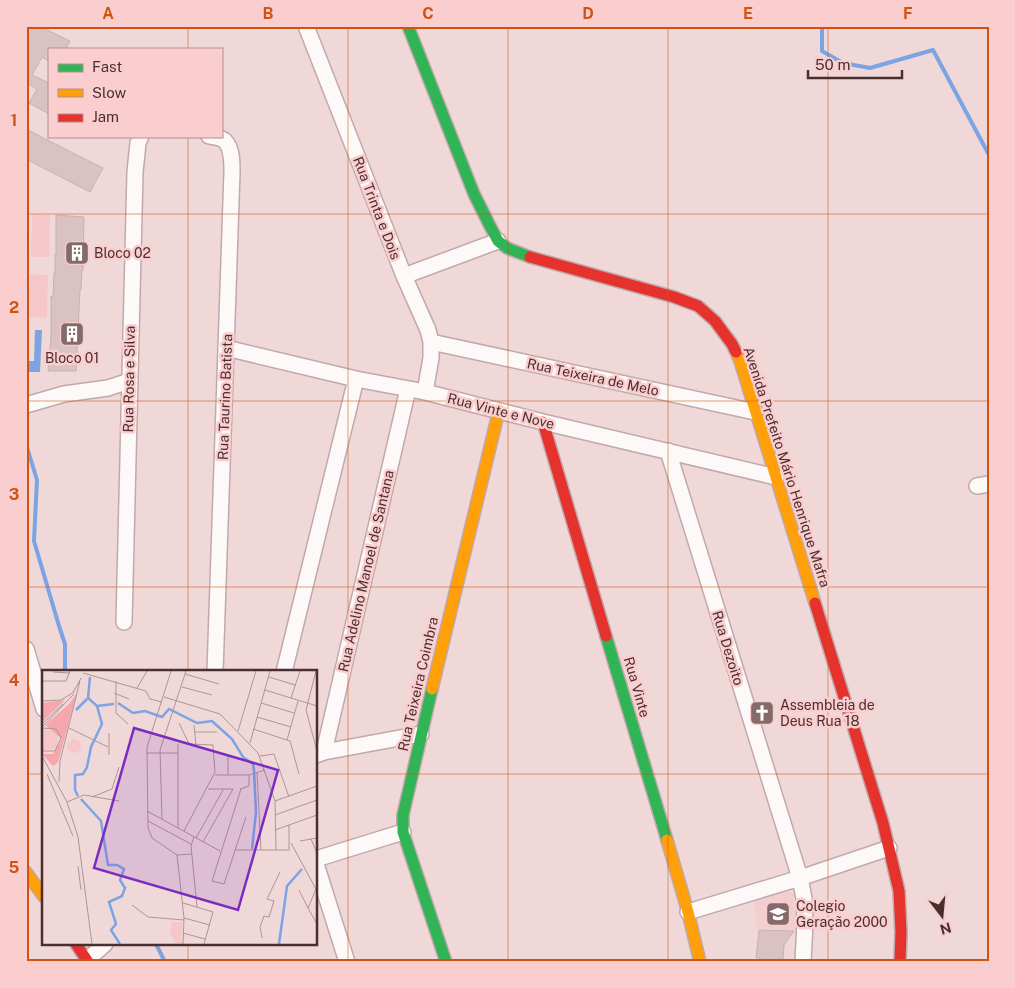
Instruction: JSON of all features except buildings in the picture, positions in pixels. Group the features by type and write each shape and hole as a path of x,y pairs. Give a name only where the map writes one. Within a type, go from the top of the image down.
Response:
{"street":[{"name":"Rua Trinta e Dois","path":"306,26 404,276 428,330 431,342 431,358 425,392"},
{"path":"404,276 498,240 474,194 408,26"},
{"name":"Rua Rosa e Silva","path":"124,622 135,172 140,138"},
{"name":"Rua Taurino Batista","path":"215,670 232,158 230,149 225,141 220,138"},
{"name":"Avenida Prefeito Mário Henrique Mafra","path":"498,240 507,248 530,258 674,297 698,306 715,321 732,344 740,361 870,780 889,848 899,891 902,932 900,962"},
{"name":"Rua Teixeira de Melo","path":"431,342 755,412"},
{"name":"Rua Vinte e Nove","path":"226,348 356,379 425,392 776,477"},
{"path":"284,670 356,379"},
{"path":"26,405 64,394 108,388 129,381"},
{"name":"Rua Adelino Manoel de Santana","path":"320,754 408,389"},
{"name":"Rua Teixeira Coimbra","path":"446,962 402,832 403,815 499,410"},
{"name":"Rua Vinte","path":"544,422 688,912 700,962"},
{"name":"Rua Dezoito","path":"668,451 800,878 804,898 805,922 803,962"},
{"path":"26,649 42,703"},
{"path":"320,754 422,734"},
{"path":"318,858 402,832"},
{"path":"688,912 800,878 889,848"},
{"path":"318,870 347,962"},
{"path":"26,872 42,894"},
{"path":"77,946 88,961 103,946"}],"shaded area":[{"path":"32,214 50,215 49,257 31,257"},
{"path":"30,274 48,275 47,318 29,317"},
{"name":"Colegio Geração 2000","path":"777,892 800,892 800,930 757,929 754,900"}],"water":[{"path":"35,330 42,330 40,372 26,372 26,361 34,361"}],"waterway":[{"path":"822,26 822,51 843,63 870,68 933,50 989,155"},
{"path":"26,444 37,480 34,541 65,644 65,670"},
{"path":"157,946 165,962"}],"traffic: fast":[{"path":"408,26 474,194 489,224 498,241 507,248 530,257"},
{"path":"606,636 667,840"},
{"path":"432,689 403,815 403,832 446,962"}],"traffic: slow":[{"path":"736,352 815,603"},
{"path":"432,689 499,410"},
{"path":"667,840 700,962"},
{"path":"26,872 42,894"}],"traffic: jam":[{"path":"530,257 674,297 698,306 715,321 736,352"},
{"path":"543,422 606,636"},
{"path":"815,603 883,823 899,891 900,962"},
{"path":"77,946 88,962"}],"place":[{"name":"Bloco 02","path":"77,253"},
{"name":"Bloco 01","path":"72,334"},
{"name":"Assembleia de Deus Rua 18","path":"762,713"},
{"name":"Colegio Geração 2000","path":"778,914"}]}
